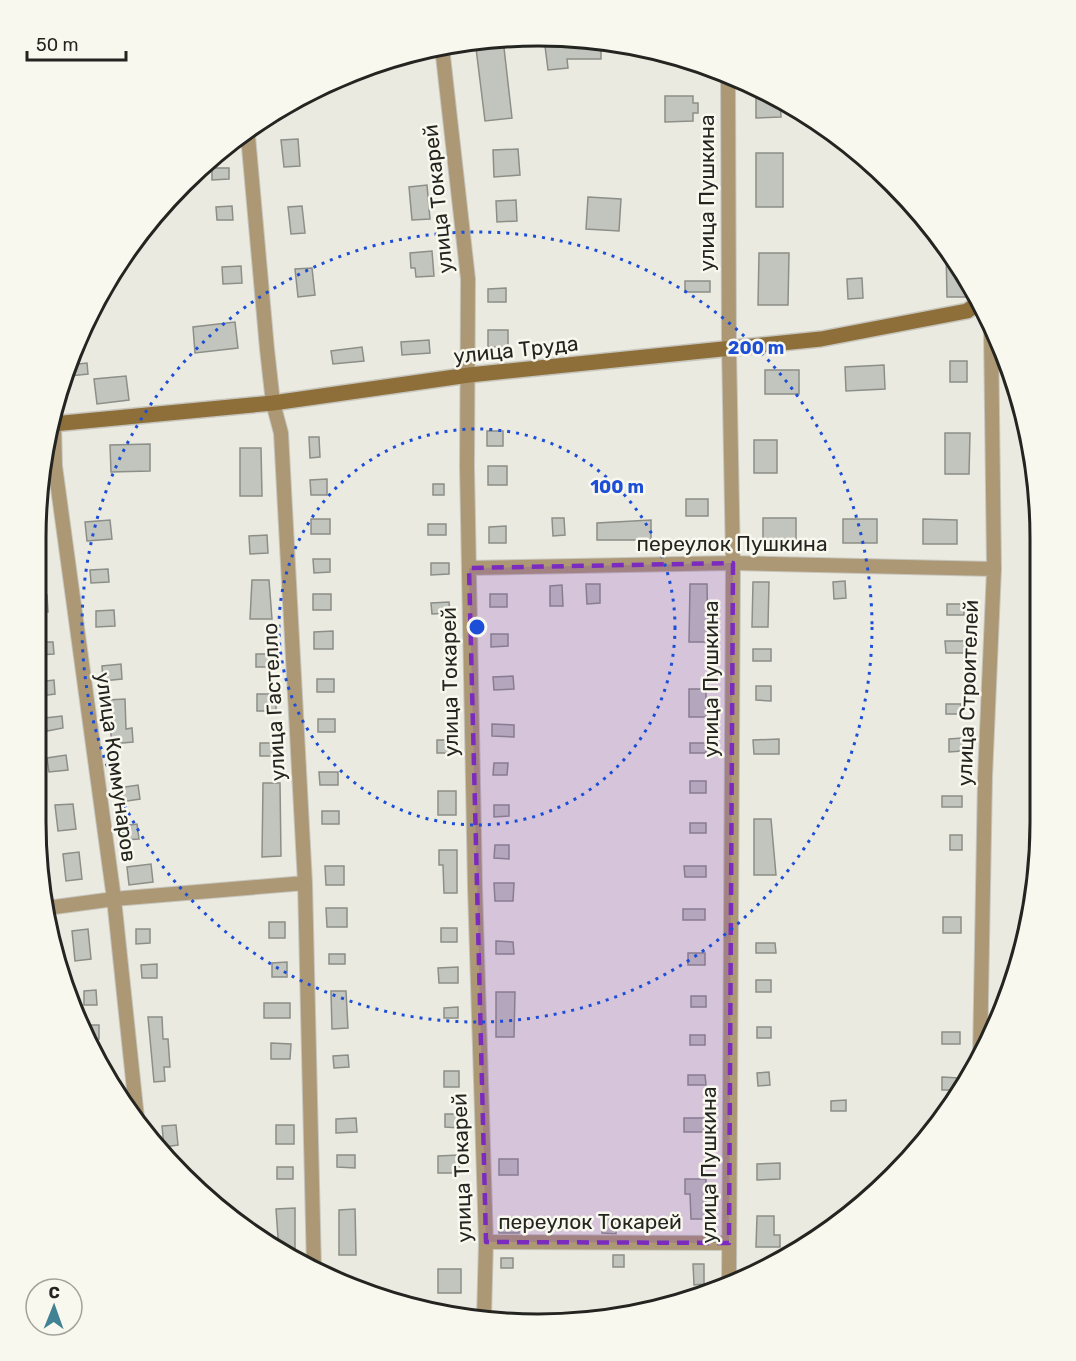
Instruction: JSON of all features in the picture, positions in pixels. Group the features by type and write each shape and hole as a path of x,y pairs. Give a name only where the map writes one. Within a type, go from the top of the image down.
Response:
{"street":[{"name":"улица Токарей","path":"443,56 468,279 469,568 475,888 486,1242 484,1311"},
{"name":"улица Пушкина","path":"728,85 733,563 729,1276"},
{"name":"улица Гастелло","path":"248,141 273,403 281,433 305,883 314,1260"},
{"name":"улица Труда","path":"60,423 273,403 469,375 832,337 968,311 972,308"},
{"name":"улица Строителей","path":"980,1037 985,777 994,569 991,348"},
{"name":"улица Коммунаров","path":"55,446 58,489 114,899 136,1105"},
{"name":"переулок Пушкина","path":"469,568 733,563 994,569"},
{"path":"54,907 114,899 305,883"},
{"name":"переулок Токарей","path":"486,1242 729,1243"}],"highlighted area":[{"path":"733,563 729,1243 486,1242 469,568"}],"building":[{"path":"545,46 601,51 601,59 567,59 568,68 548,70"},
{"path":"504,48 512,118 485,121 476,51"},
{"path":"665,96 693,96 693,103 698,103 698,113 693,113 693,121 665,122"},
{"path":"756,98 781,110 781,117 756,118"},
{"path":"298,139 300,166 284,167 281,140"},
{"path":"518,149 520,175 494,177 493,150"},
{"path":"756,153 783,153 783,207 756,207"},
{"path":"214,168 229,168 229,179 212,180"},
{"path":"427,185 430,219 412,220 409,187"},
{"path":"588,197 621,199 619,231 586,229"},
{"path":"516,200 517,221 497,222 496,201"},
{"path":"232,206 233,220 217,220 216,207"},
{"path":"302,206 305,233 291,234 288,207"},
{"path":"432,251 434,276 416,277 415,268 411,268 410,253"},
{"path":"759,253 789,253 788,305 758,305"},
{"path":"946,264 967,297 947,297"},
{"path":"241,266 242,283 223,284 222,267"},
{"path":"312,268 315,295 298,297 295,269"},
{"path":"862,278 863,298 848,299 847,279"},
{"path":"685,281 710,281 710,292 685,292"},
{"path":"506,288 506,302 488,302 488,289"},
{"path":"235,322 238,348 195,353 193,327"},
{"path":"488,330 508,330 508,347 488,347"},
{"path":"429,340 430,353 402,355 401,342"},
{"path":"362,347 364,361 333,364 331,351"},
{"path":"950,361 967,361 967,382 950,382"},
{"path":"87,363 88,374 75,375 79,364"},
{"path":"884,365 885,389 846,391 845,367"},
{"path":"765,370 799,370 799,394 765,394"},
{"path":"126,376 129,400 97,404 94,379"},
{"path":"487,431 503,431 503,446 487,446"},
{"path":"945,433 970,433 969,474 945,474"},
{"path":"309,437 319,437 320,457 310,458"},
{"path":"754,440 777,440 777,473 754,473"},
{"path":"150,444 150,471 111,472 110,445"},
{"path":"240,448 261,448 262,496 240,496"},
{"path":"488,466 507,466 507,485 488,485"},
{"path":"327,479 327,495 311,495 310,480"},
{"path":"433,484 444,484 444,495 433,495"},
{"path":"686,499 708,499 708,516 686,516"},
{"path":"552,518 564,518 565,535 553,536"},
{"path":"763,518 796,518 796,542 763,543"},
{"path":"311,519 330,519 330,534 311,534"},
{"path":"843,519 877,519 877,543 843,543"},
{"path":"923,519 957,520 957,544 923,544"},
{"path":"110,520 112,539 87,541 85,522"},
{"path":"651,520 651,540 597,540 597,523"},
{"path":"428,524 446,524 446,535 428,535"},
{"path":"506,526 506,543 489,543 489,527"},
{"path":"267,535 268,553 250,554 249,536"},
{"path":"313,559 330,559 330,572 314,573"},
{"path":"431,563 449,563 449,574 431,575"},
{"path":"108,569 109,582 91,583 90,570"},
{"path":"252,580 269,580 272,619 250,619"},
{"path":"845,581 846,598 834,599 833,582"},
{"path":"753,582 769,582 768,627 752,627"},
{"path":"586,584 600,584 600,603 587,604"},
{"path":"690,584 707,584 708,642 689,642"},
{"path":"562,585 563,606 550,606 550,586"},
{"path":"313,594 331,594 331,610 313,610"},
{"path":"490,594 507,594 507,607 490,607"},
{"path":"47,595 48,612 46,612"},
{"path":"449,602 450,613 432,614 431,603"},
{"path":"947,604 964,604 964,615 947,615"},
{"path":"114,610 115,626 96,627 96,611"},
{"path":"333,631 333,649 314,649 314,632"},
{"path":"491,634 508,634 508,646 491,647"},
{"path":"945,641 965,641 965,653 946,653"},
{"path":"46,642 53,642 54,654 46,654"},
{"path":"753,649 771,649 771,661 753,661"},
{"path":"256,654 274,654 274,667 256,667"},
{"path":"121,664 122,679 103,681 102,666"},
{"path":"513,676 514,689 494,690 493,677"},
{"path":"317,679 334,679 334,692 317,692"},
{"path":"54,680 55,694 46,695 46,681"},
{"path":"756,686 771,686 771,701 756,700"},
{"path":"689,689 706,689 706,717 689,717"},
{"path":"257,694 276,694 276,711 257,711"},
{"path":"125,699 126,729 132,728 133,742 112,744 107,700"},
{"path":"946,704 961,704 961,714 946,714"},
{"path":"62,716 63,728 47,731 46,718"},
{"path":"318,719 335,719 335,732 318,732"},
{"path":"492,724 514,725 514,737 492,736"},
{"path":"962,738 962,751 949,752 949,739"},
{"path":"779,739 779,754 754,754 753,740"},
{"path":"437,740 455,740 455,753 437,753"},
{"path":"260,743 278,743 278,756 260,756"},
{"path":"690,743 706,743 706,753 690,753"},
{"path":"66,755 68,770 49,772 47,758"},
{"path":"494,763 508,763 507,775 493,775"},
{"path":"319,772 338,772 338,785 320,785"},
{"path":"690,781 706,781 706,793 690,793"},
{"path":"263,783 280,783 281,856 262,857"},
{"path":"138,785 140,799 121,802 119,788"},
{"path":"438,791 456,791 456,815 438,815"},
{"path":"942,796 962,796 962,807 942,807"},
{"path":"73,804 76,829 58,831 55,805"},
{"path":"494,805 509,805 509,816 494,817"},
{"path":"322,811 339,811 339,824 322,824"},
{"path":"754,819 771,819 776,875 754,875"},
{"path":"690,823 706,823 706,833 690,833"},
{"path":"137,824 139,839 123,840 122,826"},
{"path":"950,835 962,835 962,850 950,850"},
{"path":"495,845 509,845 509,859 494,858"},
{"path":"439,850 457,850 457,893 444,893 443,865 439,865"},
{"path":"79,852 82,879 66,881 63,854"},
{"path":"151,864 153,882 129,885 127,867"},
{"path":"325,866 344,866 344,885 326,885"},
{"path":"684,866 706,866 706,877 685,877"},
{"path":"494,883 514,883 513,901 495,901"},
{"path":"326,908 347,908 347,927 327,927"},
{"path":"683,909 705,909 705,920 683,920"},
{"path":"943,917 961,917 961,933 943,933"},
{"path":"269,922 285,922 285,938 269,938"},
{"path":"441,928 457,928 457,942 441,942"},
{"path":"88,929 91,959 75,961 72,931"},
{"path":"136,929 150,929 150,943 136,944"},
{"path":"496,941 513,942 514,954 496,954"},
{"path":"756,943 775,943 776,953 756,953"},
{"path":"688,953 705,953 705,965 688,965"},
{"path":"329,954 345,954 345,964 329,964"},
{"path":"287,962 287,977 272,977 272,963"},
{"path":"157,964 157,978 142,978 141,965"},
{"path":"458,967 458,983 439,983 438,968"},
{"path":"756,980 771,980 771,992 756,992"},
{"path":"96,990 97,1005 84,1005 84,991"},
{"path":"331,991 346,991 348,1028 332,1029"},
{"path":"496,992 515,992 514,1037 496,1037"},
{"path":"691,996 706,996 706,1007 691,1007"},
{"path":"264,1003 290,1003 290,1018 264,1018"},
{"path":"458,1007 458,1018 444,1018 444,1008"},
{"path":"148,1017 162,1017 163,1039 168,1039 170,1067 164,1067 165,1081 154,1082"},
{"path":"90,1025 99,1025 99,1039 97,1039"},
{"path":"757,1027 771,1027 771,1038 757,1038"},
{"path":"942,1032 960,1032 960,1044 942,1044"},
{"path":"690,1035 705,1035 705,1045 690,1045"},
{"path":"271,1043 291,1044 290,1059 271,1059"},
{"path":"348,1055 349,1067 334,1068 333,1056"},
{"path":"444,1071 459,1071 459,1087 444,1087"},
{"path":"769,1072 770,1085 758,1086 757,1073"},
{"path":"688,1075 705,1075 706,1085 688,1085"},
{"path":"942,1077 958,1078 951,1090 942,1090"},
{"path":"846,1100 846,1111 831,1111 831,1101"},
{"path":"445,1114 459,1114 459,1128 445,1127"},
{"path":"356,1118 357,1132 336,1133 336,1119"},
{"path":"684,1118 704,1118 704,1132 684,1132"},
{"path":"176,1125 178,1145 168,1146 163,1141 162,1126"},
{"path":"276,1125 294,1125 294,1144 276,1144"},
{"path":"337,1155 355,1155 355,1168 337,1167"},
{"path":"459,1155 459,1173 438,1173 438,1156"},
{"path":"499,1159 518,1159 518,1175 499,1175"},
{"path":"780,1163 780,1179 757,1180 757,1164"},
{"path":"277,1167 293,1167 293,1179 277,1179"},
{"path":"685,1179 706,1179 706,1219 691,1219 690,1194 685,1194"},
{"path":"295,1208 295,1251 278,1240 276,1209"},
{"path":"355,1209 356,1255 339,1255 339,1210"},
{"path":"757,1216 774,1216 774,1235 780,1235 780,1247 756,1247"},
{"path":"602,1217 616,1217 616,1234 602,1233"},
{"path":"499,1218 519,1218 519,1233 499,1233"},
{"path":"613,1255 624,1255 624,1267 613,1267"},
{"path":"501,1258 513,1258 513,1268 501,1268"},
{"path":"693,1264 704,1264 704,1284 694,1285"},
{"path":"438,1269 461,1269 461,1293 438,1293"}]}
